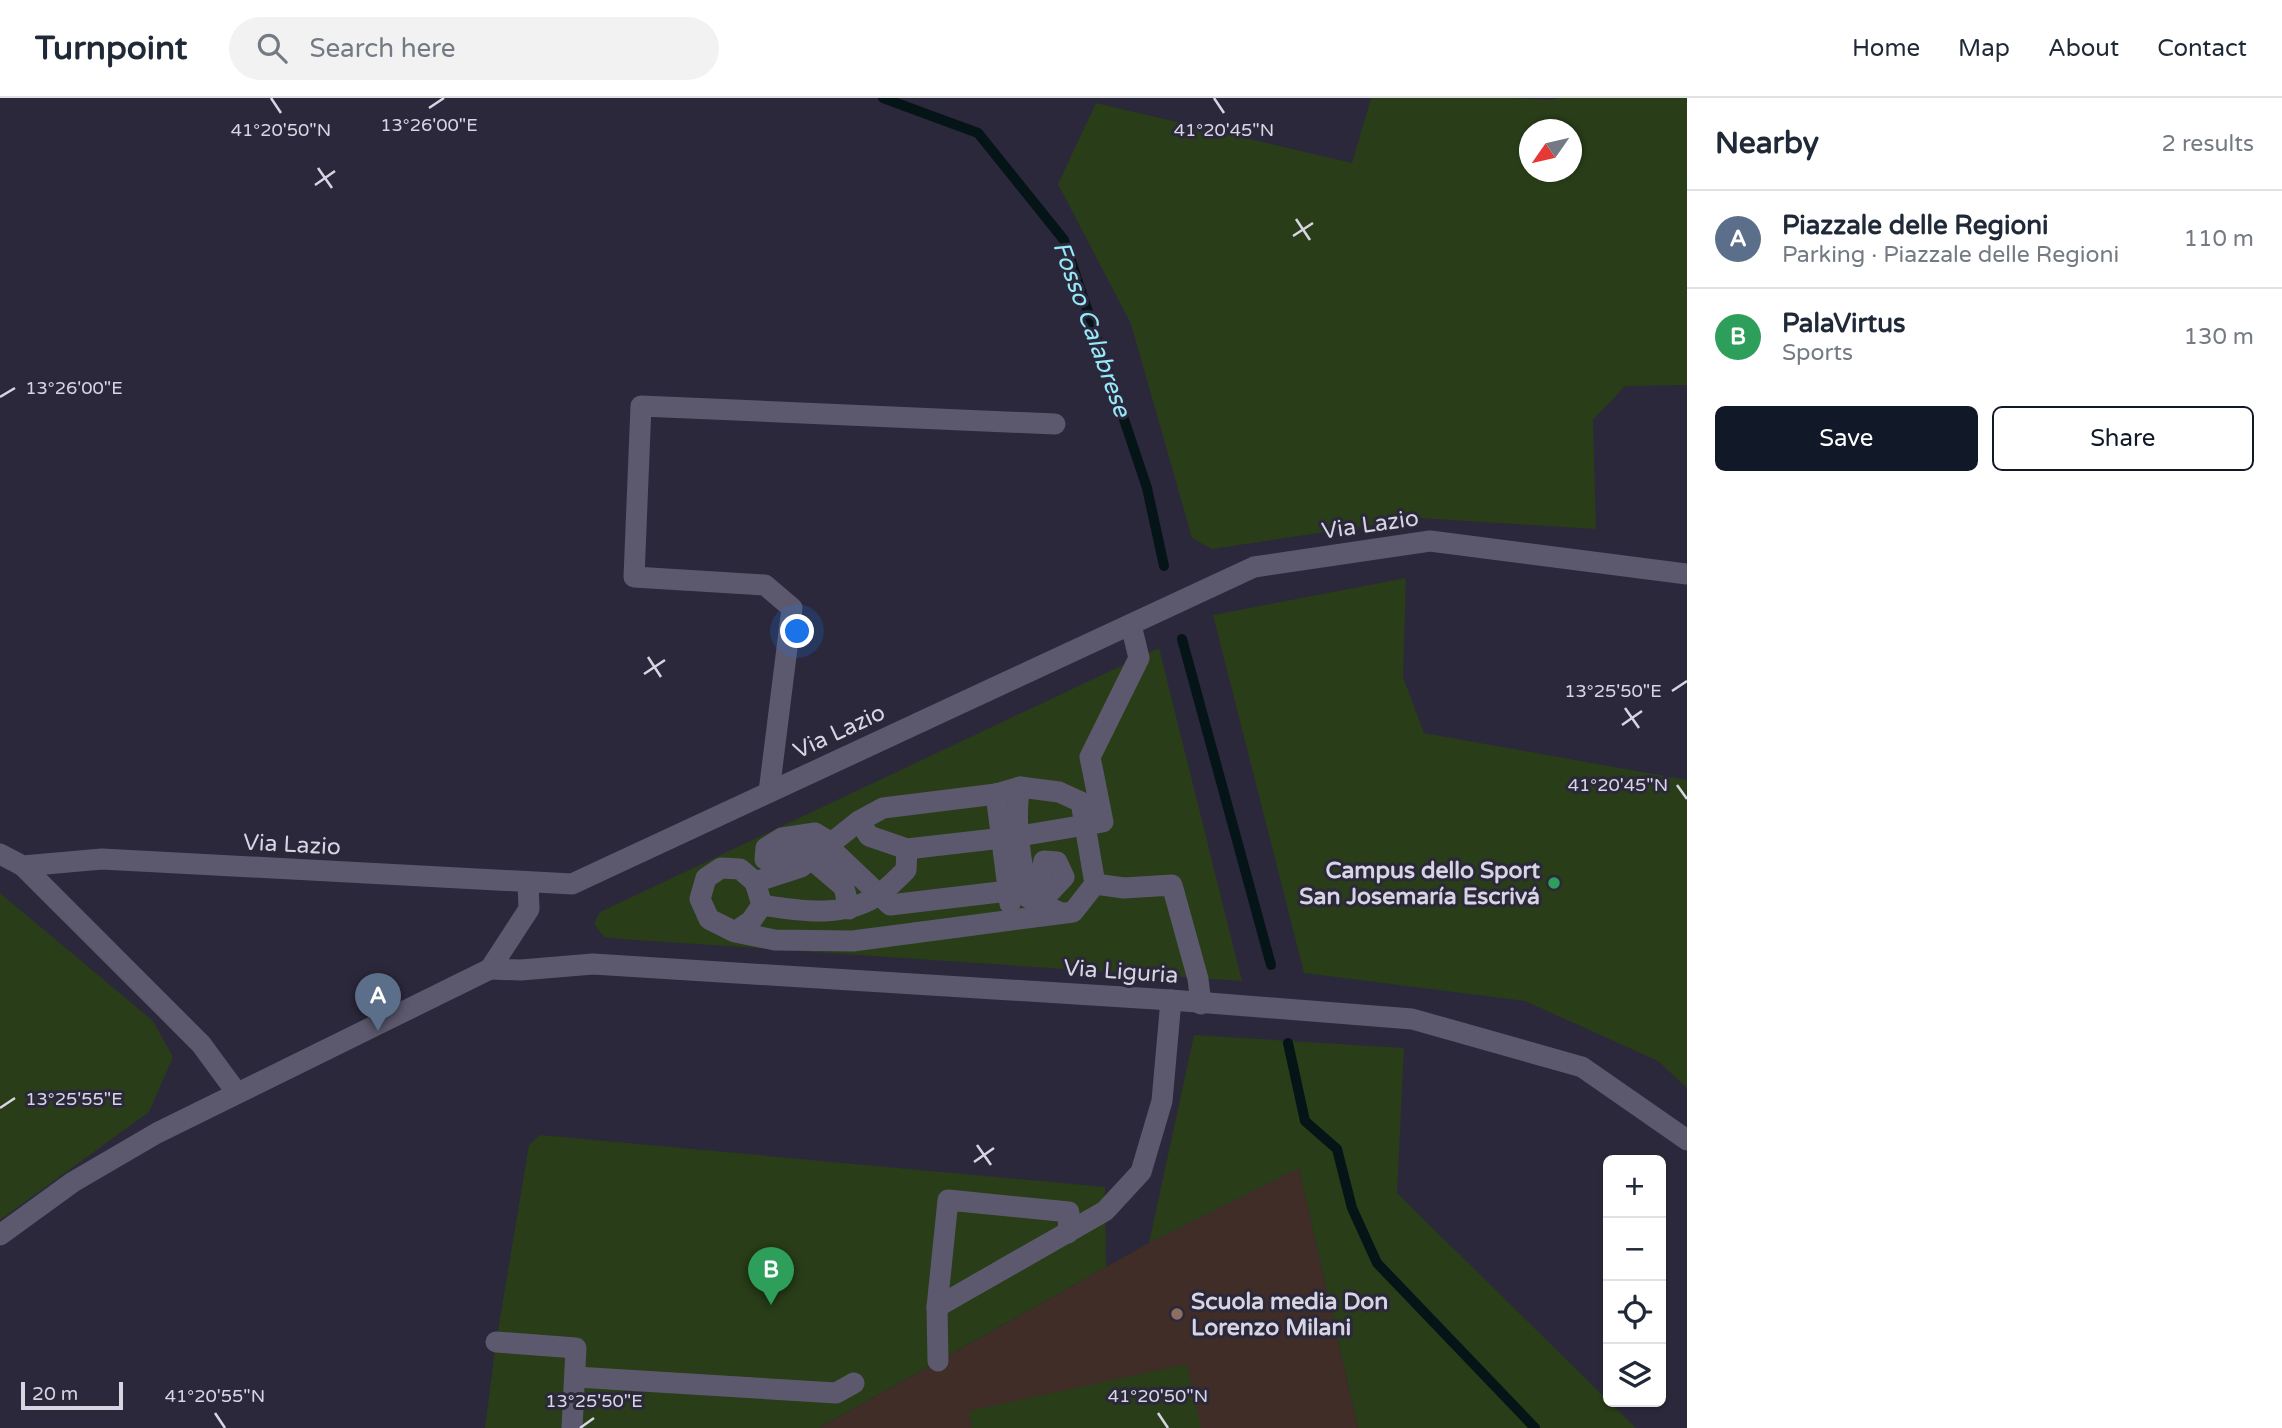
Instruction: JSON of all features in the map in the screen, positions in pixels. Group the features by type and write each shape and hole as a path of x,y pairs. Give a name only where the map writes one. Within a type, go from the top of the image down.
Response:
{"street":[{"path":"769,792 792,608 765,585 634,577 641,405 1055,424"},
{"name":"Via Lazio","path":"23,866 102,859 572,884 1254,567 1430,541 1687,574"},
{"path":"859,821 869,835 906,849 1010,837 1103,822 1090,757 1139,658 1131,625"},
{"path":"1010,837 1020,787"},
{"path":"736,932 751,921 758,899 859,821 883,808 996,794 1020,787 1059,792 1080,802 1095,884 1073,912 853,941 775,940 736,932 709,919 700,899 706,878 721,868 740,869 758,899 775,940"},
{"path":"996,794 1023,892 1027,897 1061,914"},
{"path":"758,899 806,912 849,909 880,894 906,870 906,849"},
{"path":"819,853 880,894 890,905 1023,892"},
{"path":"819,853 844,887 849,909"},
{"path":"0,854 23,866 201,1044 237,1093"},
{"path":"0,1235 73,1182 157,1133 490,969 529,909 528,883"},
{"path":"1095,884 1124,888 1172,885 1198,979 1202,1004"},
{"path":"1013,920 1023,892"},
{"name":"Via Liguria","path":"490,969 521,970 593,964 1171,1000 1412,1019 1583,1067 1687,1140"},
{"path":"937,1307 1105,1211 1141,1172 1162,1101 1171,1000"},
{"path":"938,1361 937,1307 948,1200 1069,1212 1068,1233"},
{"path":"496,1342 576,1348 572,1428"},
{"path":"576,1377 836,1393 854,1383"}],"shaded area":[{"name":"Scuola media Don Lorenzo Milani","path":"1299,1168 1358,1428 819,1428 1149,1243"}],"green space":[{"path":"1371,98 1687,98 1687,385 1625,386 1593,420 1596,529 1420,518 1212,549 1192,538 1131,324 1058,184 1096,103 1352,163"},
{"path":"1406,578 1403,677 1424,733 1687,780 1687,1088 1658,1061 1525,1001 1304,973 1213,615"},
{"path":"1159,648 1242,981 622,939 604,937 594,924 600,912"},
{"path":"0,893 153,1021 173,1057 149,1112 0,1220"},
{"path":"1194,1035 1404,1048 1397,1193 1603,1396 1603,1407 1615,1407 1636,1428 1358,1428 1299,1168 1149,1243"},
{"path":"540,1135 1105,1187 1106,1267 819,1428 485,1428 496,1342 529,1145"},
{"path":"1187,1364 1201,1428 972,1428 969,1411"}],"waterway":[{"name":"Fosso Calabrese","path":"883,98 978,133 1064,240 1147,488 1164,566"},
{"name":"Fosso Calabrese","path":"1182,639 1271,965"},
{"name":"Fosso Calabrese","path":"1288,1043 1305,1121 1337,1149 1352,1208 1377,1263 1535,1428"}],"place":[{"name":"Campus dello Sport San Josemaría Escrivá","path":"1554,883"},
{"name":"Piazzale delle Regioni","path":"378,1031"},
{"name":"PalaVirtus","path":"771,1305"},
{"name":"Scuola media Don Lorenzo Milani","path":"1177,1314"}]}
